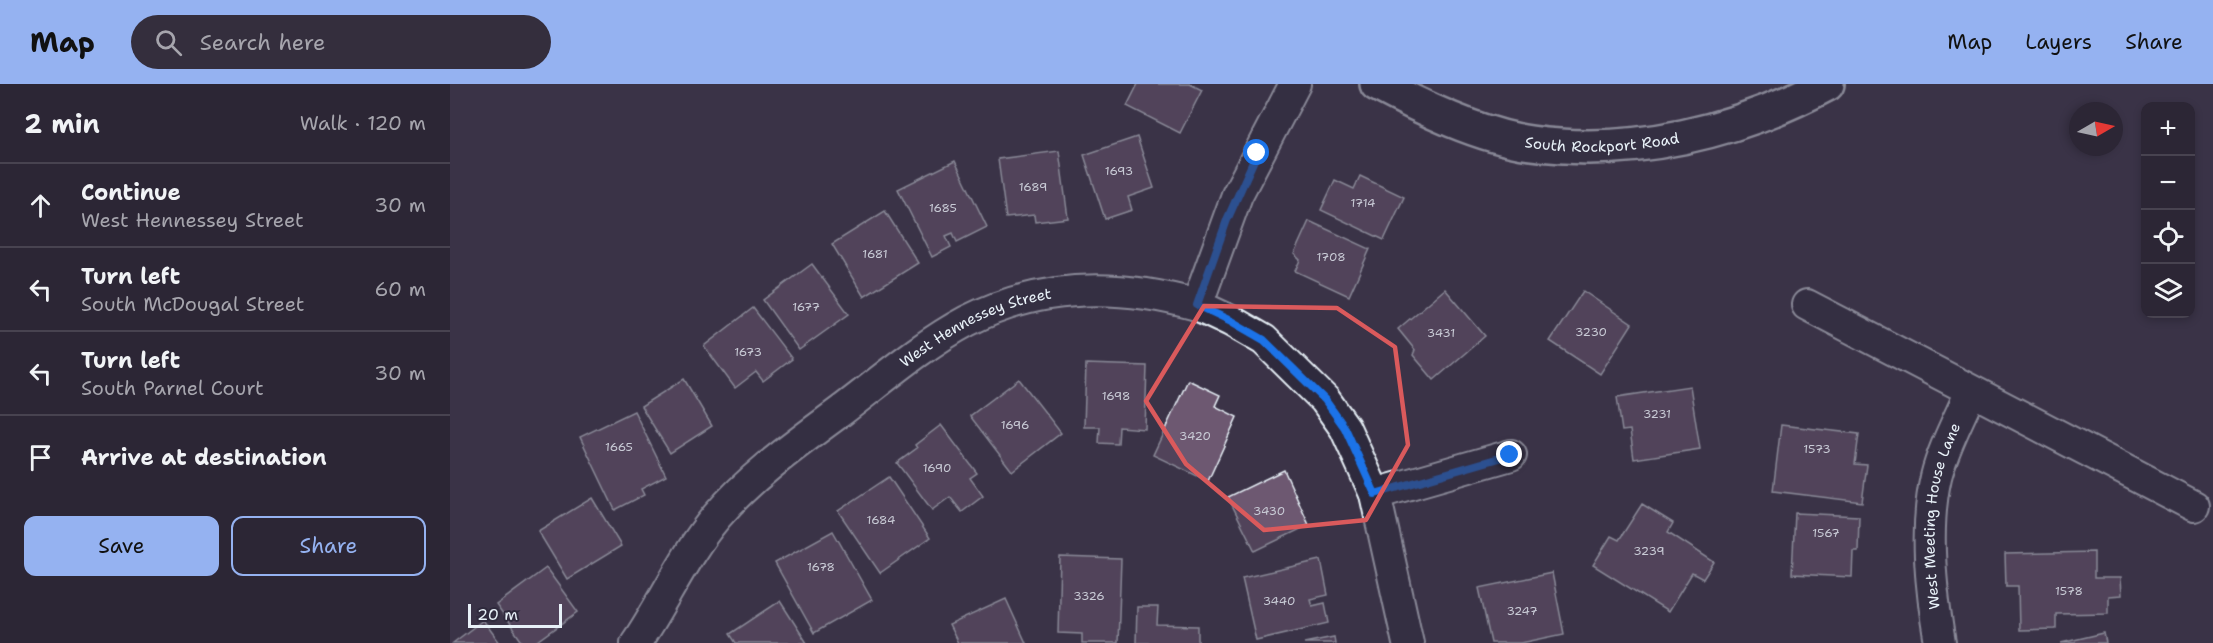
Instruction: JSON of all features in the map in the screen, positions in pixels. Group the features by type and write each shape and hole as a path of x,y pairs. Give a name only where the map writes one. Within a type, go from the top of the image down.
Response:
{"street":[{"path":"1197,305 1237,195 1294,84"},
{"name":"South Rockport Road","path":"1377,84 1485,132 1529,143 1600,146 1682,137 1732,125 1779,108 1827,84"},
{"name":"West Hennessey Street","path":"636,643 691,551 716,517 740,491 773,462 933,342 959,327 1002,306 1062,291 1094,289 1162,295 1197,305 1231,321 1264,340 1325,400 1345,428 1375,494 1408,643"},
{"path":"1807,305 2194,506"},
{"name":"West Meeting House Lane","path":"1938,642 1931,580 1930,532 1936,477 1971,392"},
{"path":"1375,494 1510,455"}],"highlighted area":[{"path":"1204,306 1337,308 1395,347 1408,445 1366,520 1264,530 1186,464 1146,401"}],"building":[{"path":"1138,84 1190,84 1202,90 1180,133 1127,106"},
{"path":"1137,137 1154,188 1128,197 1132,210 1105,219 1084,155"},
{"path":"1059,151 1068,218 1035,222 1034,215 1006,218 998,159"},
{"path":"955,161 987,227 957,242 953,233 946,236 951,247 932,257 898,189"},
{"path":"1360,176 1404,197 1384,240 1321,210 1335,180 1354,189"},
{"path":"885,211 918,263 864,297 832,244"},
{"path":"1309,221 1370,249 1349,296 1295,271 1300,260 1294,254"},
{"path":"812,264 849,314 799,350 763,300"},
{"path":"1445,289 1485,336 1434,380 1413,355 1415,350 1398,329"},
{"path":"1583,291 1632,324 1600,374 1550,341"},
{"path":"753,308 792,359 763,381 756,372 735,388 704,346"},
{"path":"1086,364 1147,366 1145,429 1119,427 1118,444 1099,443 1100,427 1084,427"},
{"path":"684,379 712,426 670,453 641,406"},
{"path":"1019,379 1061,433 1012,471 970,416"},
{"path":"1188,380 1220,395 1215,406 1237,417 1208,481 1153,455"},
{"path":"1690,386 1700,449 1634,459 1630,430 1622,431 1617,397"},
{"path":"634,411 666,476 641,489 644,495 615,510 580,437"},
{"path":"941,425 977,473 970,478 983,496 962,512 950,497 932,510 897,463 917,448 915,445"},
{"path":"1781,425 1859,434 1855,464 1867,465 1862,502 1773,491"},
{"path":"1284,470 1309,525 1255,551 1228,497"},
{"path":"889,477 930,538 880,573 838,511"},
{"path":"592,498 621,546 567,579 538,531"},
{"path":"1642,504 1673,523 1668,532 1714,562 1703,579 1692,573 1668,612 1593,565 1611,536 1619,540"},
{"path":"1795,513 1859,516 1858,551 1853,551 1852,577 1792,574"},
{"path":"833,531 872,600 814,633 775,563"},
{"path":"2094,552 2094,578 2120,578 2121,595 2108,596 2108,613 2056,614 2056,629 2019,630 2018,586 2006,586 2005,554"},
{"path":"1060,557 1121,559 1118,643 1082,643 1082,634 1058,633"},
{"path":"1321,560 1328,595 1310,599 1312,606 1325,603 1329,623 1256,640 1242,578"},
{"path":"546,568 578,612 535,643 523,643 496,605"},
{"path":"1552,573 1564,634 1521,643 1491,643 1479,588"},
{"path":"1006,599 1026,643 958,643 949,625"},
{"path":"780,601 807,643 736,643 730,634"},
{"path":"1137,607 1158,607 1157,625 1198,626 1198,643 1136,643"},
{"path":"483,620 500,643 453,643"},
{"path":"2104,633 2106,643 2061,643"},
{"path":"1334,637 1335,643 1304,643"}],"route":[{"path":"1257,153 1227,220 1197,305 1264,340 1298,371 1325,400 1345,428 1375,494 1510,455"}]}
